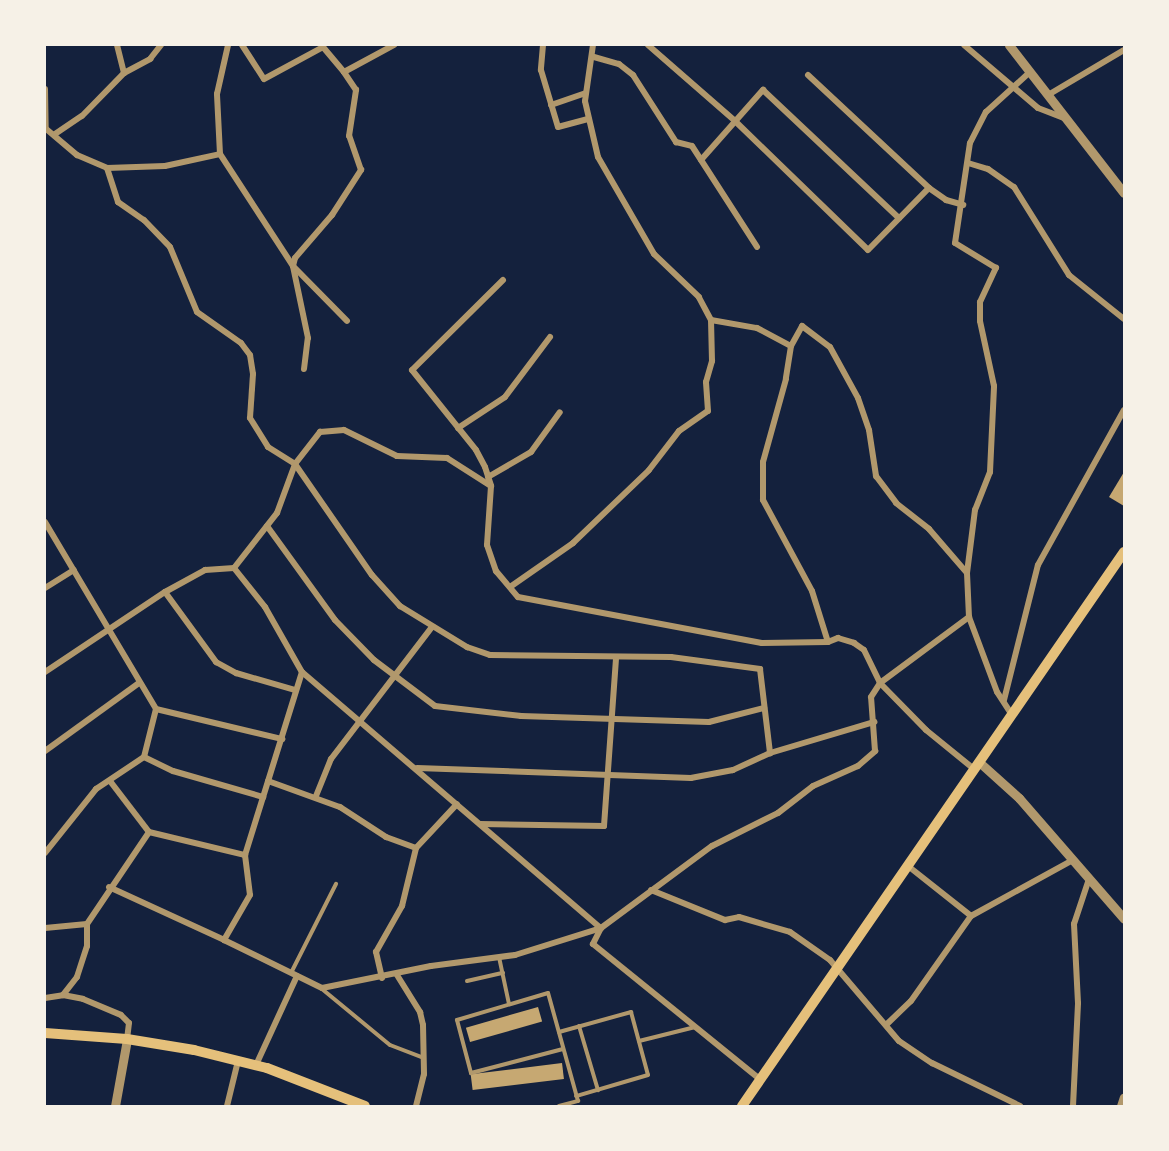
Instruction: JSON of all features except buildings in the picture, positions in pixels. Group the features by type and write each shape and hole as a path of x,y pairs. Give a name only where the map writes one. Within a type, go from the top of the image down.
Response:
{"main road":[{"path":"742,1106 1124,552"},
{"path":"45,1033 127,1039 256,1065 366,1106"}],"street":[{"path":"117,45 124,73"},
{"path":"55,134 82,116 124,73 150,59 161,45"},
{"path":"228,45 217,94 220,154 293,266 347,321"},
{"path":"242,45 264,79 323,47 356,90 349,136 361,170 293,266 308,338 304,369"},
{"path":"344,72 394,45"},
{"path":"543,45 541,70 558,127 587,119"},
{"path":"510,586 573,543 650,470 679,431 708,411 706,382 712,361 711,320 699,297 654,254 598,157 587,119 585,93 594,57 593,45"},
{"path":"648,45 735,121 868,250 929,188"},
{"path":"964,45 1010,87 1038,108 1067,119"},
{"path":"1009,45 1124,193"},
{"path":"1048,95 1124,50"},
{"path":"594,57 619,64 633,75 676,142 692,146 757,248"},
{"path":"1012,715 997,692 969,617 967,573 975,510 990,472 994,386 980,321 980,302 996,268 955,243 963,205 970,143 986,112 1010,87 1030,72"},
{"path":"808,75 929,188 946,200 963,205"},
{"path":"45,89 45,128 55,134 77,155 107,168 165,166 220,154"},
{"path":"701,160 763,90 899,218"},
{"path":"551,105 585,93"},
{"path":"968,163 988,169 1014,187 1069,275 1124,319"},
{"path":"107,168 118,202 144,220 170,248 197,312 241,343 250,355 253,374 250,418 268,447 295,464 372,574 400,606 432,627 490,655 671,657 760,669 770,753"},
{"path":"503,280 412,370 476,450 490,486 487,545 496,571 518,597 762,643 828,642 838,638 864,650 880,683 926,730 1019,798 1124,919"},
{"path":"711,320 757,328 791,346"},
{"path":"828,642 812,591 764,501 762,462 786,380 791,346 802,326 830,347 858,398 869,430 876,477 896,503 929,529 967,573"},
{"path":"458,428 505,397 550,338"},
{"path":"1004,700 1038,565 1124,410"},
{"path":"488,477 531,452 560,412"},
{"path":"45,672 109,627 165,592 206,570 234,568 277,513 295,464 320,432 334,428 397,456 447,458 490,486"},
{"path":"45,522 156,709 282,739"},
{"path":"267,526 335,620 394,674 435,706 472,712 709,722 764,708"},
{"path":"234,568 265,607 302,672 358,723 417,768 601,928"},
{"path":"45,588 74,570"},
{"path":"165,592 216,662 236,673 295,690"},
{"path":"109,887 322,988 500,957 555,945 601,928 712,846 778,813 813,786 858,766 875,751 871,697 880,683 969,617"},
{"path":"316,796 331,759 432,627"},
{"path":"480,824 604,826 616,658"},
{"path":"224,940 250,895 245,855 302,672"},
{"path":"45,751 139,683"},
{"path":"45,853 96,789 144,757 156,709"},
{"path":"417,768 609,777 691,778 733,770 770,753 874,722"},
{"path":"144,757 173,771 263,797"},
{"path":"110,781 149,832 245,855"},
{"path":"268,781 316,796 386,837 416,848"},
{"path":"382,978 376,952 402,906 416,848 457,804"},
{"path":"63,995 77,977 87,946 87,924 109,887 149,832"},
{"path":"887,1024 911,1001 971,916 1073,860"},
{"path":"908,866 971,916"},
{"path":"1073,1106 1078,1003 1074,924 1089,879"},
{"path":"651,890 725,920 739,917 790,932 837,969 887,1024 899,1041 932,1063 1020,1106"},
{"path":"45,928 87,924"},
{"path":"601,928 593,944 760,1079"},
{"path":"256,1065 294,974"},
{"path":"397,975 420,1012 424,1074 416,1106"},
{"path":"45,998 63,995 121,1015 129,1023 115,1106"},
{"path":"227,1106 238,1061"},
{"path":"1121,1106 1124,1097"}],"lane":[{"path":"294,974 336,884"},
{"path":"500,957 509,1004"},
{"path":"466,981 503,973"},
{"path":"322,988 390,1045 424,1058"},
{"path":"559,1106 578,1101 576,1096 564,1049 548,993 457,1020 471,1073 564,1049"},
{"path":"559,1032 631,1012 639,1041 648,1075 576,1096"},
{"path":"579,1026 598,1090"},
{"path":"639,1041 695,1027"}]}
